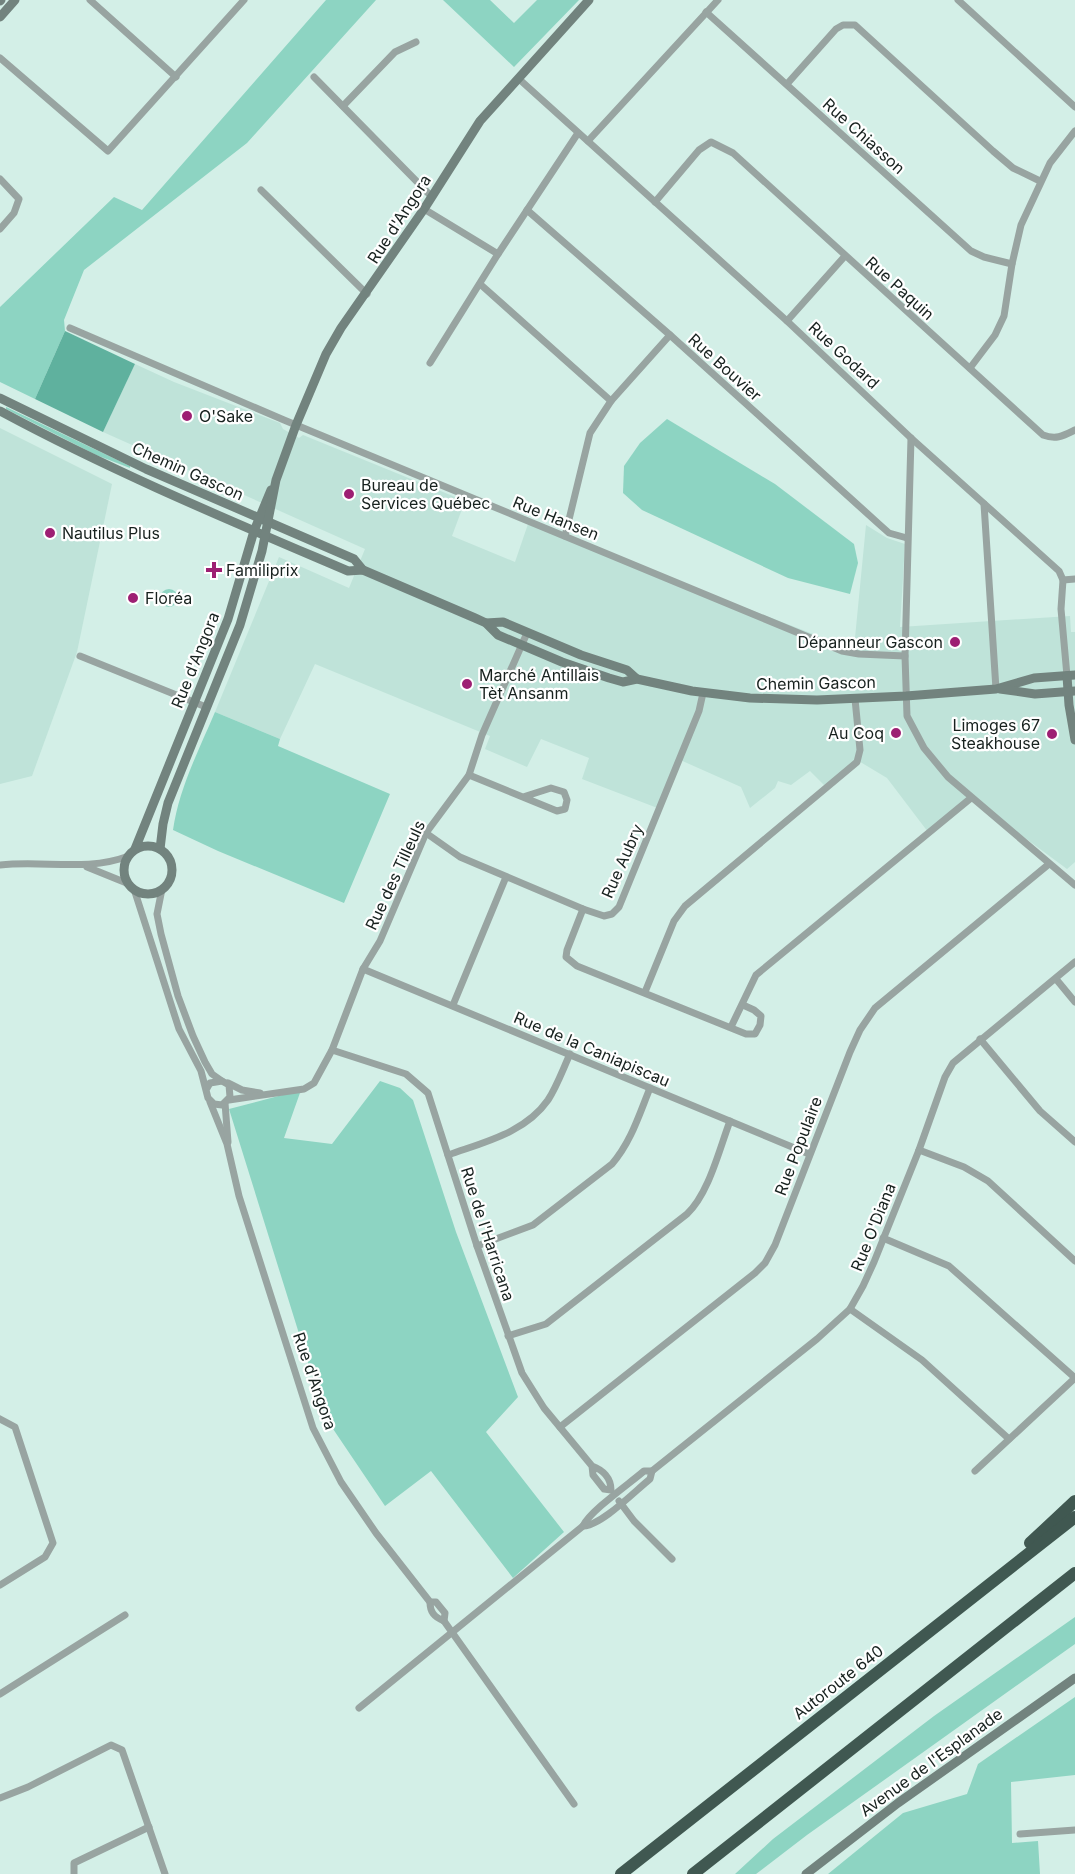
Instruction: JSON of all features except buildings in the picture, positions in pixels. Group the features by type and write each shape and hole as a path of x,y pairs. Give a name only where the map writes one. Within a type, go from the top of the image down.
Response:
{"highway":[{"path":"977,1594 1075,1501"},
{"name":"Autoroute 640","path":"621,1874 1075,1517"},
{"path":"693,1874 1075,1573"},
{"path":"1018,1618 1075,1583"}],"street":[{"path":"0,17 15,0"},
{"path":"90,0 176,77"},
{"path":"0,58 108,151 244,0"},
{"name":"Rue d'Angora","path":"132,853 233,605 258,519 326,354 345,322 367,294 424,210 480,121 588,0"},
{"path":"588,141 718,0"},
{"path":"958,0 1075,107"},
{"name":"Rue Chiasson","path":"706,12 970,251 1012,264"},
{"path":"786,84 836,29 843,25 855,25 1013,168 1040,181"},
{"path":"344,106 395,52 417,42"},
{"path":"314,77 432,197"},
{"name":"Rue Godard","path":"519,79 1059,571 1063,580"},
{"path":"970,368 995,335 1004,316 1021,225 1040,181 1050,163 1075,131"},
{"path":"430,363 578,133"},
{"name":"Rue Paquin","path":"655,202 699,150 711,142 733,153 1043,435 1052,438 1061,437 1075,429"},
{"path":"0,180 19,199 14,213 0,228"},
{"path":"261,190 367,294"},
{"path":"424,210 498,254"},
{"name":"Rue Bouvier","path":"527,210 670,335 879,525 889,533 907,538"},
{"path":"787,321 845,256"},
{"path":"480,284 611,401"},
{"name":"Rue Hansen","path":"70,328 842,651 905,656"},
{"path":"565,536 590,433 611,401 670,335"},
{"name":"Chemin Gascon","path":"0,398 139,466 354,559 363,570"},
{"name":"Chemin Gascon","path":"0,411 107,465 265,536 348,571 363,570 486,623 498,635 522,646 568,665 623,682 637,679 703,693 775,700 855,699 996,689 1034,678 1071,676"},
{"path":"911,438 905,656 907,716 924,748 943,771 971,798 1075,885"},
{"name":"Rue d'Angora","path":"160,849 162,824 168,803 240,625 252,588 276,480"},
{"path":"984,504 996,689"},
{"path":"1075,579 1063,580 1061,609 1071,676 1075,740"},
{"name":"Chemin Gascon","path":"486,623 503,622 581,655 627,670 637,679"},
{"name":"Rue des Tilleuls","path":"227,1102 262,1094 304,1089 314,1083 332,1050 363,969 380,941 426,833 469,775 482,735 527,633"},
{"path":"80,656 206,706"},
{"name":"Chemin Gascon","path":"996,689 1035,694 1072,691"},
{"name":"Rue Aubry","path":"426,833 460,857 583,909 604,916 612,914 619,907 695,721 703,693"},
{"path":"645,992 674,921 685,906 857,762 860,750 855,699"},
{"path":"469,775 557,812 565,808 567,800 564,792 551,788 523,797"},
{"path":"731,1027 756,975 971,798"},
{"path":"0,865 18,863 84,866 113,862 146,846 160,849 166,855 172,869 171,876 162,889 158,914 161,934 178,996 193,1036 212,1074 224,1081 231,1093 227,1102 218,1105 210,1102 201,1071 179,1029 124,870 132,853"},
{"name":"Rue Populaire","path":"560,1426 765,1263 775,1245 860,1029 875,1008 1049,864"},
{"path":"84,866 148,894 162,889"},
{"path":"453,1005 506,877"},
{"path":"583,909 566,957 577,966 746,1034 755,1034 760,1025 761,1016 743,1005"},
{"name":"Rue O'Diana","path":"583,1526 590,1526 621,1503 650,1479 652,1471 817,1339 850,1309 863,1286 883,1238 952,1064 1075,962"},
{"name":"Rue de la Caniapiscau","path":"363,969 809,1154"},
{"path":"1056,978 1075,1002"},
{"path":"980,1039 1040,1111 1075,1142"},
{"name":"Rue de l'Harricana","path":"332,1050 406,1074 428,1093 477,1246 522,1373 544,1408 592,1466 593,1475 604,1489 613,1493 634,1521 672,1559"},
{"path":"448,1155 508,1134 534,1115 554,1090 570,1054"},
{"path":"207,1090 214,1081 224,1081"},
{"name":"Rue des Tilleuls","path":"224,1081 242,1090 262,1094"},
{"path":"477,1246 533,1225 612,1164 623,1152 630,1139 650,1088"},
{"name":"Rue d'Angora","path":"210,1102 227,1144 239,1196 313,1428 341,1482 376,1533 430,1602 430,1610 436,1618 444,1621 574,1804"},
{"name":"Rue d'Angora","path":"227,1102 227,1144"},
{"path":"508,1336 546,1324 687,1214 696,1205 704,1189 730,1121"},
{"path":"919,1149 964,1167 988,1181 1075,1261"},
{"path":"883,1238 948,1266 1075,1378 975,1471"},
{"path":"850,1309 922,1360 1010,1439"},
{"path":"0,1419 15,1427 53,1543 45,1557 0,1585"},
{"name":"Rue O'Diana","path":"361,1706 583,1526 586,1518 613,1493 644,1471 652,1471"},
{"path":"0,1694 125,1615"},
{"name":"Avenue de l'Esplanade","path":"806,1874 898,1803 1075,1678"},
{"path":"0,1798 28,1787 111,1745 122,1750 165,1874"},
{"path":"74,1874 74,1863 149,1827"},
{"path":"1020,1834 1075,1830"}],"shaded area":[{"path":"326,0 376,0 247,143 84,270 64,320 65,331 35,399 0,382 0,307 114,197 142,210"},
{"path":"443,0 490,0 514,23 537,0 579,0 514,67"},
{"path":"65,331 135,364 103,432 35,399"},
{"path":"135,364 174,382 280,423 283,429 299,438 303,435 465,501 452,536 515,562 528,524 854,648 866,525 887,538 905,544 900,627 1070,616 1071,632 1075,632 1075,862 1067,869 971,798 928,832 887,778 857,760 825,786 810,771 791,785 778,781 775,788 750,808 741,787 678,759 660,809 582,779 589,758 541,739 527,767 485,749 490,736 315,664 280,739 215,712 279,557 349,588 365,549 103,432"},
{"path":"6,407 130,466 130,468 96,455"},
{"path":"667,419 775,484 854,544 858,563 850,594 788,578 642,510 623,493 624,466 640,443"},
{"path":"0,428 112,484 77,652 32,776 0,784"},
{"path":"169,589 175,592 178,598 175,604 169,607 163,604 160,598 163,592"},
{"path":"215,712 280,739 278,746 390,794 344,903 173,830 185,784"},
{"path":"380,1081 400,1088 413,1100 456,1232 518,1397 486,1432 564,1532 513,1578 431,1471 385,1506 325,1417 229,1109 301,1090 284,1138 332,1144"},
{"path":"1075,1617 1075,1644 807,1835 756,1874 735,1874 773,1839 934,1716"},
{"path":"1075,1697 1075,1775 1011,1782 1012,1843 1038,1841 1040,1874 828,1874 903,1813 967,1794 978,1764"}],"place":[{"name":"O'Sake","path":"187,416"},
{"name":"Bureau de Services Québec","path":"349,494"},
{"name":"Nautilus Plus","path":"50,533"},
{"name":"Familiprix","path":"214,570"},
{"name":"Floréa","path":"133,598"},
{"name":"Dépanneur Gascon","path":"955,642"},
{"name":"Marché Antillais Tèt Ansanm","path":"467,684"},
{"name":"Au Coq","path":"896,733"},
{"name":"Limoges 67 Steakhouse","path":"1052,734"}]}
